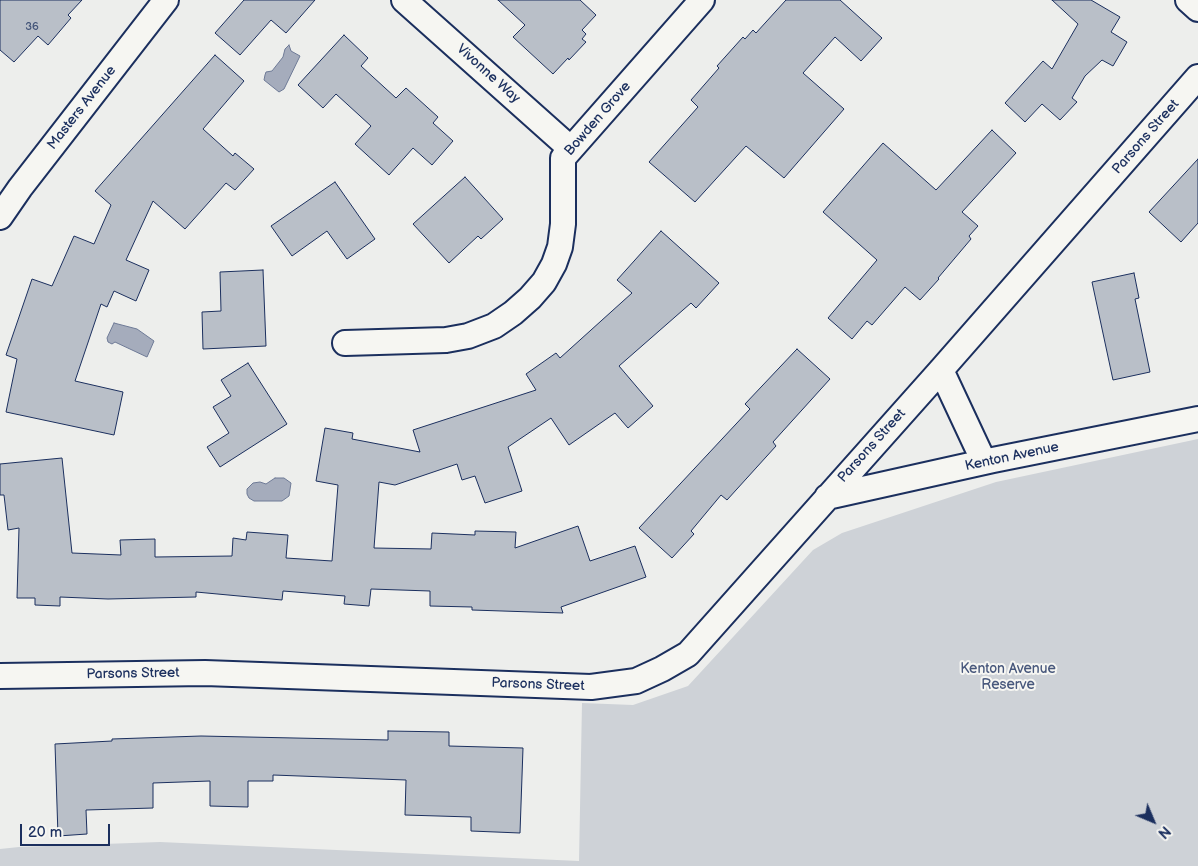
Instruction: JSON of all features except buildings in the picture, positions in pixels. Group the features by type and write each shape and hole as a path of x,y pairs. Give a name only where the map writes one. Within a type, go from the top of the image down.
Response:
{"street":[{"name":"Masters Avenue","path":"0,217 20,188 166,0"},
{"name":"Vivonne Way","path":"404,0 571,149"},
{"name":"Bowden Grove","path":"346,343 446,340 468,336 494,326 513,313 544,282 554,264 560,247 563,207 563,158 702,0"},
{"path":"1188,0 1198,9"},
{"name":"Parsons Street","path":"0,676 205,673 591,687 636,681 662,669 688,654 1196,81"},
{"path":"941,370 984,462"},
{"name":"Kenton Avenue","path":"827,497 984,462 1198,419"}],"green space":[{"name":"Kenton Avenue Reserve","path":"1198,439 1198,866 0,866 0,849 160,842 579,861 582,703 633,705 688,686 813,550 842,533 996,482"}],"water":[{"path":"289,45 291,51 300,56 284,89 279,92 264,80 265,75 266,72 272,71 283,57 285,49"},
{"path":"114,323 137,329 154,341 147,357 115,342 112,344 108,342 107,338"},
{"path":"275,478 284,478 291,483 289,496 282,501 254,501 249,498 247,489 253,483 260,482 266,484"}]}
